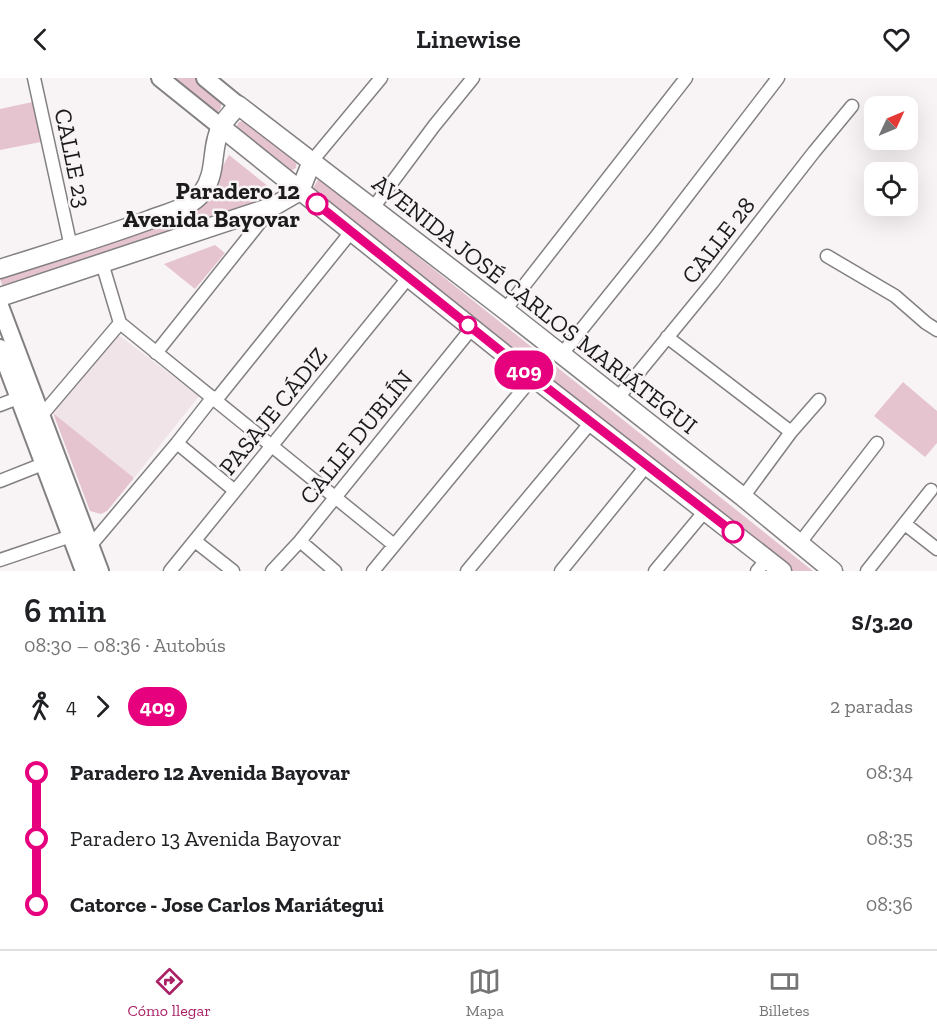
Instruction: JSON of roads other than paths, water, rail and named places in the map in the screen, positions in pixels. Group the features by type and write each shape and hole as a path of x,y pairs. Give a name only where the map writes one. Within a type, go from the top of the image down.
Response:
{"main road":[{"path":"1,265 71,247 181,208 194,201 209,181 221,127 238,105"},
{"name":"AVENIDA JOSÉ CARLOS MARIÁTEGUI","path":"238,105 505,310 743,497 833,571"},
{"path":"221,127 408,278 705,511 762,565 782,571"},
{"path":"0,297 274,206 300,191 312,161"}],"street":[{"name":"CALLE 23","path":"34,78 71,247"},
{"path":"160,78 221,127"},
{"path":"312,161 381,78"},
{"path":"373,208 473,78"},
{"path":"505,310 686,78"},
{"path":"561,355 655,238 778,78"},
{"name":"AVENIDA JOSÉ CARLOS MARIÁTEGUI","path":"208,79 238,105"},
{"name":"CALLE 28","path":"617,399 852,106"},
{"path":"156,353 274,206"},
{"path":"0,560 80,544 177,443 351,232"},
{"path":"827,256 895,296 937,330"},
{"path":"102,263 120,323 394,545"},
{"name":"PASAJE CÁDIZ","path":"170,571 408,278"},
{"path":"0,306 41,416 80,544 84,571"},
{"path":"41,416 120,323"},
{"name":"CALLE DUBLÍN","path":"272,571 300,541 472,328"},
{"path":"668,337 791,432"},
{"path":"0,348 43,464 80,544 100,571"},
{"path":"374,571 533,377"},
{"path":"0,405 18,398"},
{"path":"743,497 791,432 819,400"},
{"path":"467,571 592,421"},
{"path":"177,443 235,491"},
{"path":"800,544 877,443"},
{"path":"0,480 43,464"},
{"path":"561,571 647,465"},
{"path":"867,571 931,490"},
{"path":"655,571 705,511"},
{"path":"905,524 937,549"},
{"path":"195,540 233,571"},
{"path":"300,541 335,571"}],"place":[{"name":"Paradero 12 Avenida Bayovar","path":"317,204"}]}
